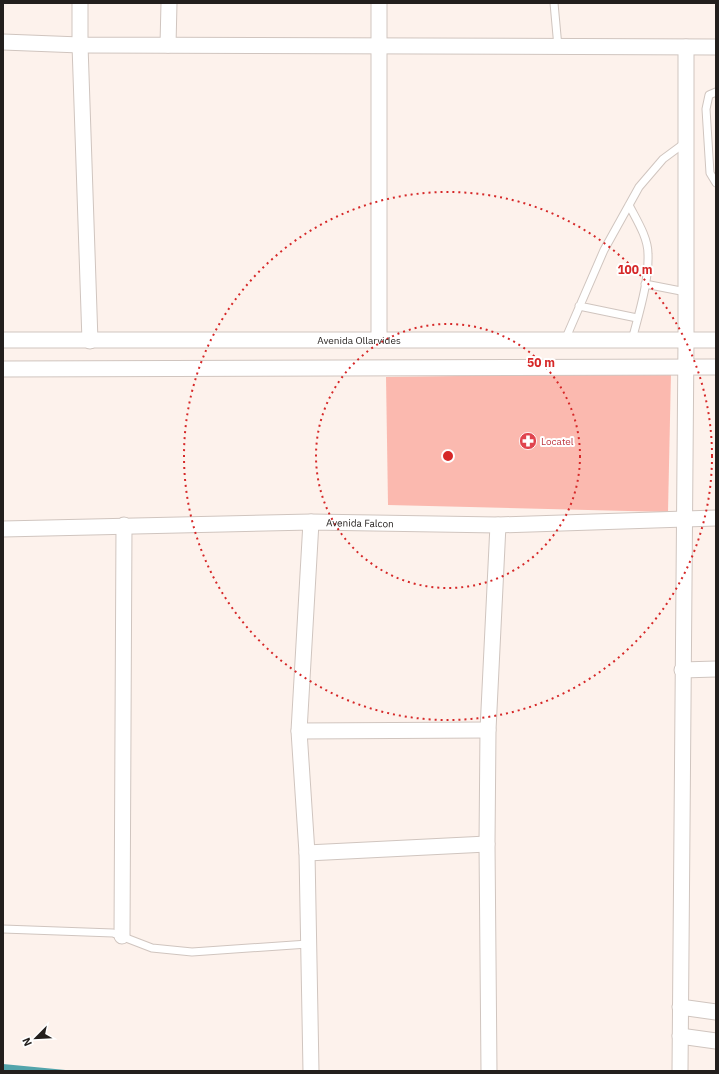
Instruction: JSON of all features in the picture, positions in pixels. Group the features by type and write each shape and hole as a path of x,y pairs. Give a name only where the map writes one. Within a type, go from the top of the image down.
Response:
{"street":[{"path":"80,3 80,45 90,341"},
{"path":"168,45 169,3"},
{"path":"379,340 380,3"},
{"path":"3,42 80,45 716,47"},
{"path":"680,1071 682,670 686,367 686,47"},
{"name":"Avenida Ollarvides","path":"3,340 716,340"},
{"path":"3,369 716,367"},
{"name":"Avenida Falcon","path":"3,529 124,525 311,522 498,525 716,518"},
{"path":"311,522 300,731 307,853 311,1071"},
{"path":"122,936 124,525"},
{"path":"490,1071 487,844 488,730 498,525"},
{"path":"682,670 716,669"},
{"path":"300,731 488,730"},
{"path":"307,853 487,844"},
{"path":"680,1008 716,1012"},
{"path":"680,1036 716,1041"}],"lane":[{"path":"554,3 558,47"},
{"path":"716,92 710,95 706,109 710,173 716,183"},
{"path":"565,340 604,250 639,187 663,159 686,142"},
{"path":"629,205 643,232 648,253 645,284 632,340"},
{"path":"645,284 686,292"},
{"path":"579,306 637,318"},
{"path":"3,929 113,933 152,948 192,952 308,944"}],"water":[{"path":"3,1064 76,1071 3,1071"}],"building":[{"name":"Locatel","path":"671,373 668,512 388,505 386,377"}],"place":[{"name":"Locatel","path":"528,441"}]}
